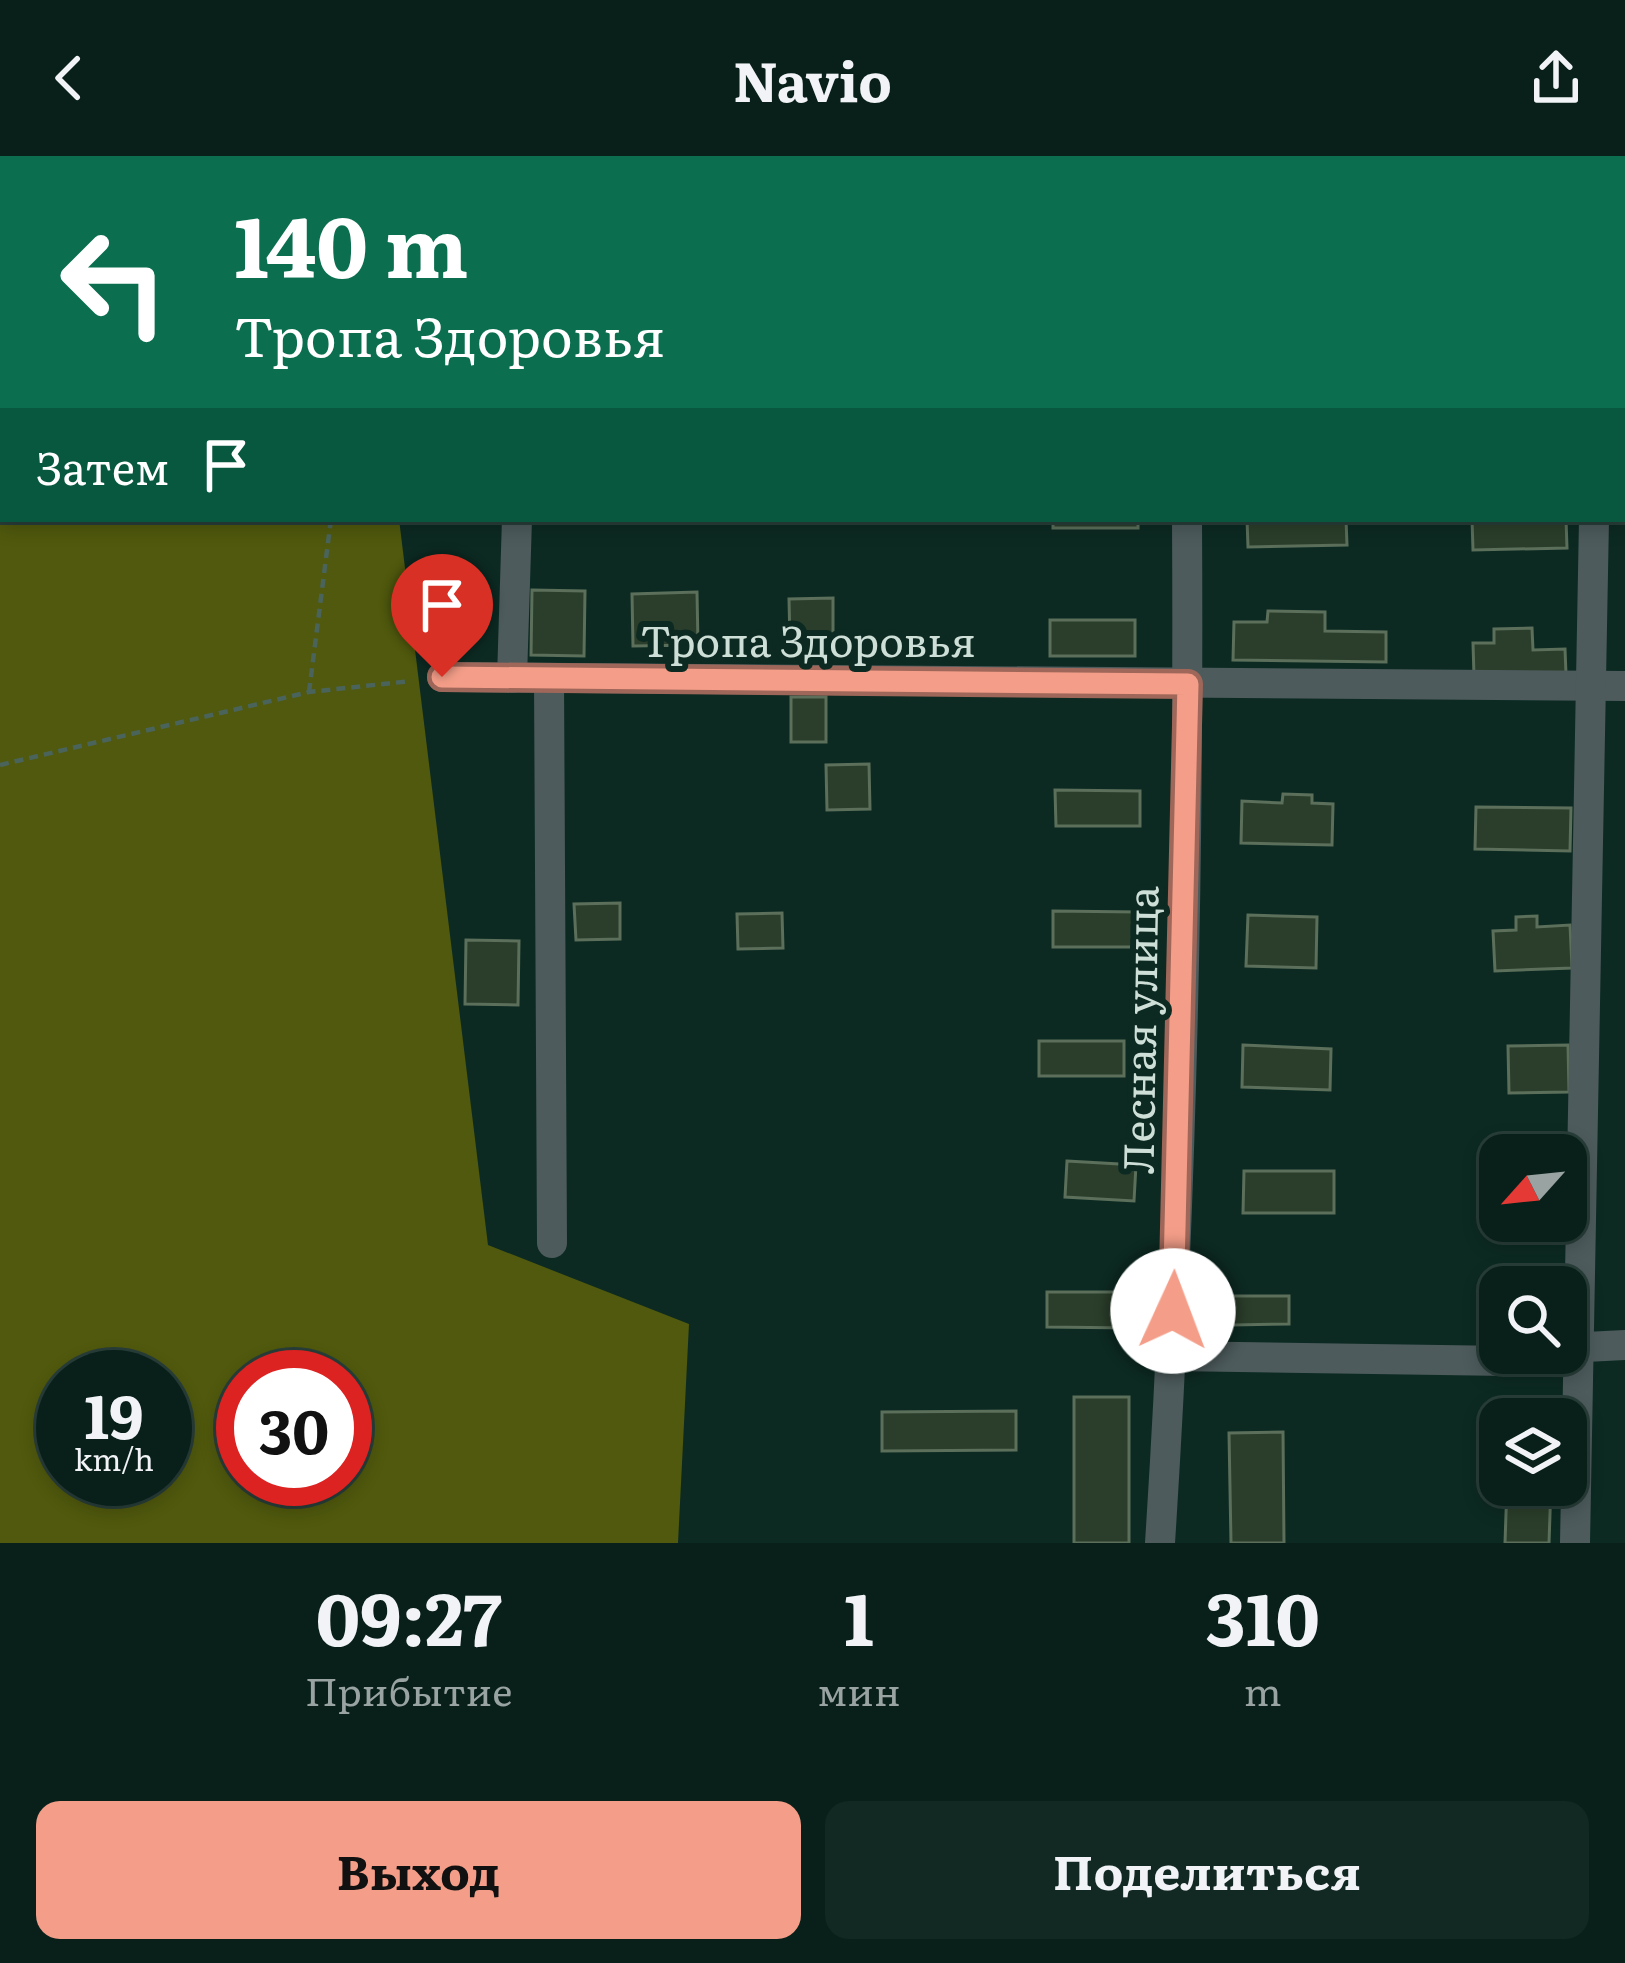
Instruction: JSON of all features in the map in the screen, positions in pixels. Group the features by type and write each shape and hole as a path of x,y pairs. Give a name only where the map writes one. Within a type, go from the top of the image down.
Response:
{"street":[{"path":"512,678 517,522"},
{"name":"Лесная улица","path":"1160,1543 1172,1356 1188,684 1186,522"},
{"path":"1576,1266 1594,522"},
{"name":"Тропа Здоровья","path":"442,677 1625,686"},
{"path":"549,679 553,1243"},
{"path":"1587,1345 1625,1345"},
{"path":"1172,1356 1479,1361"},
{"path":"1574,1374 1575,1543"}],"path":[{"path":"309,692 331,522"},
{"path":"0,765 309,692 442,677"}],"green space":[{"path":"0,522 399,522 488,1245 689,1324 678,1543 0,1543"}],"building":[{"path":"1053,522 1138,522 1138,528 1053,528"},
{"path":"1247,522 1346,522 1347,545 1248,547"},
{"path":"1472,522 1566,522 1567,548 1473,550"},
{"path":"532,590 585,591 584,656 531,655"},
{"path":"697,592 698,645 633,646 632,594"},
{"path":"833,598 833,642 790,643 789,599"},
{"path":"1268,611 1325,612 1325,631 1386,632 1386,662 1233,660 1234,622 1267,622"},
{"path":"1050,620 1135,620 1135,656 1050,656"},
{"path":"1532,628 1533,650 1565,649 1566,674 1474,676 1473,643 1494,643 1494,629"},
{"path":"791,697 826,697 826,742 791,742"},
{"path":"869,764 870,809 827,810 826,765"},
{"path":"1055,790 1140,791 1140,826 1056,826"},
{"path":"1283,794 1312,795 1312,803 1333,804 1332,845 1241,843 1242,801 1282,803"},
{"path":"1476,807 1571,808 1570,851 1475,849"},
{"path":"620,903 620,939 576,940 574,904"},
{"path":"1053,911 1138,912 1138,947 1053,947"},
{"path":"782,913 783,948 738,949 737,914"},
{"path":"1248,915 1317,917 1316,968 1246,966"},
{"path":"1537,916 1537,927 1570,925 1572,968 1495,971 1493,931 1516,930 1516,917"},
{"path":"466,940 519,941 518,1005 465,1004"},
{"path":"1039,1041 1124,1041 1124,1076 1039,1076"},
{"path":"1243,1045 1331,1049 1330,1090 1242,1087"},
{"path":"1568,1045 1569,1092 1509,1093 1508,1046"},
{"path":"1067,1161 1136,1165 1134,1201 1065,1197"},
{"path":"1244,1171 1334,1171 1334,1213 1243,1213"},
{"path":"1047,1292 1132,1292 1132,1328 1047,1327"},
{"path":"1233,1296 1289,1296 1289,1324 1233,1325"},
{"path":"1074,1397 1129,1397 1129,1543 1074,1543"},
{"path":"1016,1411 1016,1450 882,1451 882,1412"},
{"path":"1283,1432 1284,1543 1231,1543 1229,1433"},
{"path":"1506,1506 1550,1506 1549,1543 1505,1543"}],"route":[{"path":"442,677 1188,684 1173,1311"}]}
